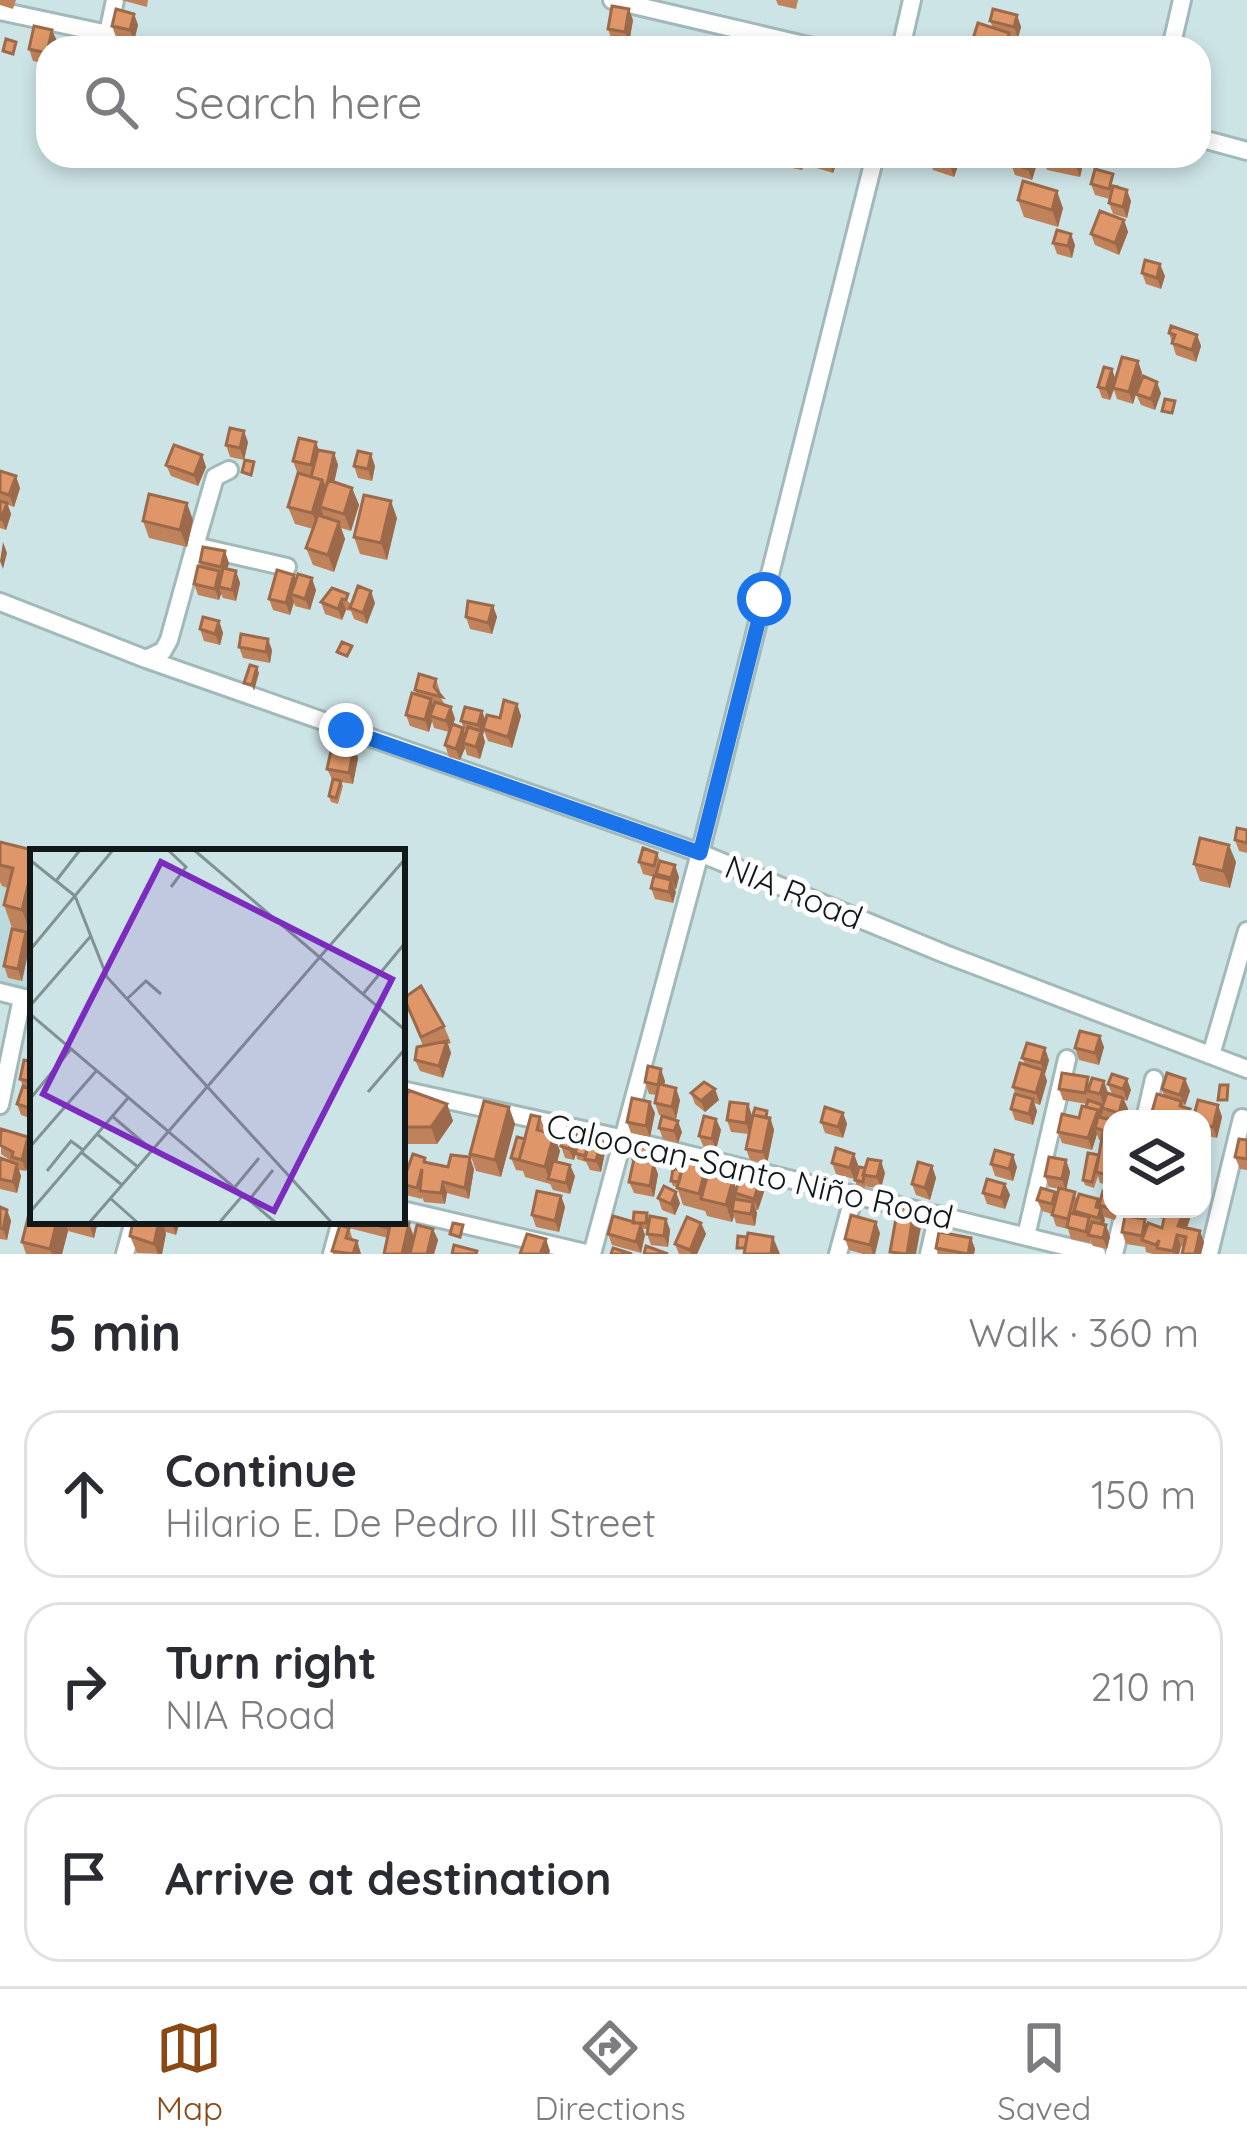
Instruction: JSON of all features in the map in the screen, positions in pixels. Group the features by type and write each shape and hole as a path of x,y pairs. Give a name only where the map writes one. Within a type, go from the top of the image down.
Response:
{"street":[{"path":"108,36 115,0"},
{"path":"612,0 766,36"},
{"path":"904,36 912,0"},
{"path":"1174,36 1182,0"},
{"path":"0,11 89,36"},
{"path":"1211,141 1247,151"},
{"path":"405,1211 591,1254 700,853 872,168"},
{"path":"146,659 163,651 169,640 215,477 229,470"},
{"path":"195,546 287,567"},
{"name":"NIA Road","path":"0,602 146,659 700,853 945,954 1247,1069"},
{"path":"1211,1055 1247,931"},
{"path":"0,992 28,999 0,1105"},
{"path":"1026,1236 1067,1060"},
{"path":"1147,1110 1154,1079"},
{"name":"Caloocan-Santo Niño Road","path":"405,1091 620,1138 1085,1253"},
{"path":"1209,1254 1242,1118"},
{"path":"838,1254 854,1195"},
{"path":"928,1254 938,1215"},
{"path":"1114,1254 1122,1218"},
{"path":"125,1254 133,1224"},
{"path":"332,1254 339,1224"}],"shaded area":[{"path":"0,868 30,869 30,991 0,984"}],"building":[{"path":"612,6 629,9 625,32 608,29"},
{"path":"116,9 134,14 130,30 112,26"},
{"path":"993,9 1017,15 1014,27 990,21"},
{"path":"978,23 1009,33 1008,36 974,36"},
{"path":"34,26 52,30 51,36 36,36 36,51 29,49"},
{"path":"6,39 16,42 13,54 3,51"},
{"path":"1095,169 1113,174 1109,189 1091,184"},
{"path":"1023,181 1057,191 1052,210 1018,200"},
{"path":"1113,186 1127,190 1123,207 1109,203"},
{"path":"1100,211 1124,220 1115,243 1091,234"},
{"path":"1057,230 1071,234 1068,246 1053,243"},
{"path":"1145,260 1160,264 1157,278 1142,273"},
{"path":"1171,326 1197,335 1192,350 1172,343"},
{"path":"1122,357 1138,361 1129,392 1113,388"},
{"path":"1104,367 1112,369 1106,389 1098,387"},
{"path":"1143,376 1157,382 1151,399 1136,394"},
{"path":"1165,399 1175,401 1172,413 1162,411"},
{"path":"230,428 244,431 240,448 226,445"},
{"path":"299,438 316,442 311,465 293,461"},
{"path":"174,445 202,455 194,475 166,465"},
{"path":"318,450 334,453 327,485 311,477"},
{"path":"358,451 371,454 368,469 354,466"},
{"path":"245,460 254,462 251,475 242,472"},
{"path":"0,471 16,476 9,495 0,492"},
{"path":"298,473 322,480 312,513 288,507"},
{"path":"328,480 352,488 344,514 320,507"},
{"path":"149,494 187,503 180,530 143,521"},
{"path":"364,495 391,501 381,543 354,537"},
{"path":"318,515 339,522 328,555 306,548"},
{"path":"203,547 225,551 221,567 200,562"},
{"path":"198,566 219,571 215,589 194,584"},
{"path":"223,568 236,571 232,590 219,587"},
{"path":"277,570 294,575 286,603 269,599"},
{"path":"298,574 312,578 305,599 291,594"},
{"path":"358,586 371,591 363,613 350,608"},
{"path":"332,588 348,594 338,609 321,602"},
{"path":"468,601 493,606 488,623 466,617"},
{"path":"203,617 219,621 215,634 200,629"},
{"path":"241,634 268,639 266,652 239,647"},
{"path":"342,642 352,646 347,656 337,652"},
{"path":"250,665 257,667 252,685 244,683"},
{"path":"419,674 436,679 434,687 442,697 415,690"},
{"path":"412,693 431,699 425,720 406,715"},
{"path":"504,700 517,704 508,737 483,729 487,715 500,718"},
{"path":"435,702 451,707 446,721 430,716"},
{"path":"465,707 482,711 478,725 461,721"},
{"path":"452,724 463,728 456,749 445,745"},
{"path":"468,727 481,731 476,747 463,743"},
{"path":"333,742 354,746 349,773 327,769"},
{"path":"333,779 341,781 336,798 329,796"},
{"path":"1237,828 1247,830 1247,843 1235,840"},
{"path":"1200,838 1229,845 1223,871 1194,864"},
{"path":"0,842 30,850 30,877 22,910 4,905 13,868 0,865"},
{"path":"643,848 657,853 654,866 639,862"},
{"path":"660,861 675,865 671,878 656,874"},
{"path":"654,876 671,880 669,892 651,888"},
{"path":"12,929 26,932 18,969 4,966"},
{"path":"421,986 444,1026 421,1037 405,997"},
{"path":"1080,1031 1100,1036 1095,1053 1075,1048"},
{"path":"447,1041 439,1066 415,1060 417,1047"},
{"path":"1027,1043 1045,1048 1041,1063 1022,1058"},
{"path":"24,1060 30,1061 30,1081 20,1079"},
{"path":"1020,1063 1043,1070 1036,1093 1013,1087"},
{"path":"648,1066 661,1069 658,1085 645,1082"},
{"path":"1062,1073 1088,1077 1085,1093 1059,1089"},
{"path":"1167,1073 1185,1079 1180,1095 1162,1089"},
{"path":"1112,1074 1127,1079 1123,1089 1108,1084"},
{"path":"1092,1078 1104,1081 1100,1094 1088,1091"},
{"path":"704,1082 715,1089 701,1101 691,1093"},
{"path":"659,1084 676,1088 672,1107 655,1103"},
{"path":"1220,1085 1228,1085 1227,1100 1218,1100"},
{"path":"23,1086 30,1089 30,1108 17,1104"},
{"path":"408,1090 447,1104 431,1127 405,1127"},
{"path":"1107,1093 1123,1098 1120,1110 1102,1108"},
{"path":"1015,1094 1033,1099 1029,1114 1011,1109"},
{"path":"1157,1094 1190,1109 1190,1110 1152,1110"},
{"path":"632,1098 650,1102 646,1126 627,1122"},
{"path":"1088,1100 1102,1105 1099,1114 1086,1107"},
{"path":"1198,1100 1218,1105 1213,1127 1211,1110 1195,1110"},
{"path":"484,1101 509,1107 495,1160 470,1154"},
{"path":"730,1102 748,1104 746,1123 727,1120"},
{"path":"1082,1106 1098,1110 1088,1138 1058,1132 1062,1114 1079,1118"},
{"path":"825,1107 843,1113 838,1127 821,1122"},
{"path":"755,1108 767,1111 766,1118 753,1115"},
{"path":"531,1115 540,1117 537,1130 554,1134 545,1167 519,1160"},
{"path":"753,1115 770,1118 763,1152 746,1149"},
{"path":"662,1116 678,1121 674,1131 659,1128"},
{"path":"704,1116 716,1119 712,1139 699,1136"},
{"path":"569,1123 577,1125 569,1149 561,1146"},
{"path":"1,1129 28,1137 22,1160 0,1145"},
{"path":"1103,1132 1103,1174 1096,1172"},
{"path":"591,1133 602,1136 596,1161 585,1159"},
{"path":"517,1137 525,1139 519,1160 511,1158"},
{"path":"579,1139 589,1142 585,1156 575,1153"},
{"path":"1239,1139 1247,1140 1247,1159 1235,1157"},
{"path":"637,1145 648,1149 643,1161 633,1159"},
{"path":"836,1148 854,1154 850,1168 832,1163"},
{"path":"995,1150 1013,1155 1009,1169 991,1164"},
{"path":"1088,1153 1099,1155 1092,1182 1083,1180"},
{"path":"413,1154 425,1158 424,1162 448,1167 451,1155 470,1157 465,1188 443,1182 441,1193 420,1191 422,1169 417,1188 405,1185"},
{"path":"685,1157 707,1162 699,1194 677,1188"},
{"path":"1049,1157 1066,1160 1062,1179 1045,1176"},
{"path":"0,1158 17,1164 13,1182 0,1179"},
{"path":"634,1159 654,1163 650,1186 629,1182"},
{"path":"868,1159 881,1161 877,1177 863,1175"},
{"path":"553,1161 570,1165 566,1183 548,1179"},
{"path":"918,1162 932,1166 925,1188 912,1184"},
{"path":"859,1167 865,1168 863,1182 855,1180"},
{"path":"673,1169 682,1170 679,1182 671,1181"},
{"path":"708,1173 733,1179 726,1205 701,1199"},
{"path":"741,1175 760,1180 754,1199 735,1193"},
{"path":"987,1179 1005,1184 1001,1198 983,1193"},
{"path":"664,1186 676,1192 671,1204 658,1198"},
{"path":"1041,1188 1055,1192 1052,1204 1037,1200"},
{"path":"1059,1188 1075,1192 1068,1219 1052,1215"},
{"path":"537,1191 561,1196 555,1221 532,1215"},
{"path":"1079,1194 1098,1199 1098,1218 1074,1211"},
{"path":"734,1199 753,1202 751,1214 732,1211"},
{"path":"0,1207 7,1210 3,1229 0,1228"},
{"path":"898,1207 914,1210 907,1254 890,1252"},
{"path":"30,1210 30,1224 56,1224 50,1249 22,1242"},
{"path":"634,1212 647,1213 646,1223 633,1223"},
{"path":"1070,1213 1089,1217 1086,1232 1067,1227"},
{"path":"851,1215 876,1222 870,1245 845,1239"},
{"path":"613,1216 641,1224 636,1242 608,1234"},
{"path":"650,1216 666,1219 664,1236 647,1234"},
{"path":"687,1217 701,1223 690,1250 675,1244"},
{"path":"1125,1218 1145,1219 1142,1236 1122,1232"},
{"path":"1164,1218 1181,1218 1178,1226 1200,1231 1195,1254 1182,1254 1186,1237 1177,1235 1173,1251 1157,1248 1159,1240 1156,1245 1142,1240 1148,1223 1162,1228"},
{"path":"1092,1222 1106,1225 1103,1238 1088,1235"},
{"path":"409,1223 402,1254 384,1254 390,1224"},
{"path":"453,1223 463,1225 460,1237 450,1234"},
{"path":"132,1224 158,1224 154,1244 130,1236"},
{"path":"340,1225 349,1228 346,1238 357,1241 353,1254 332,1251"},
{"path":"417,1225 433,1229 427,1254 410,1254"},
{"path":"939,1232 971,1238 968,1254 936,1248"},
{"path":"748,1233 773,1237 771,1254 744,1254"},
{"path":"527,1234 546,1239 540,1254 520,1254"},
{"path":"738,1236 747,1237 745,1248 737,1248"},
{"path":"454,1245 477,1251 476,1254 452,1254"},
{"path":"646,1246 668,1254 644,1254"}],"waterway":[{"path":"204,688 689,858"},
{"path":"711,867 748,882"}],"route":[{"path":"346,730 700,853 764,599"}]}
